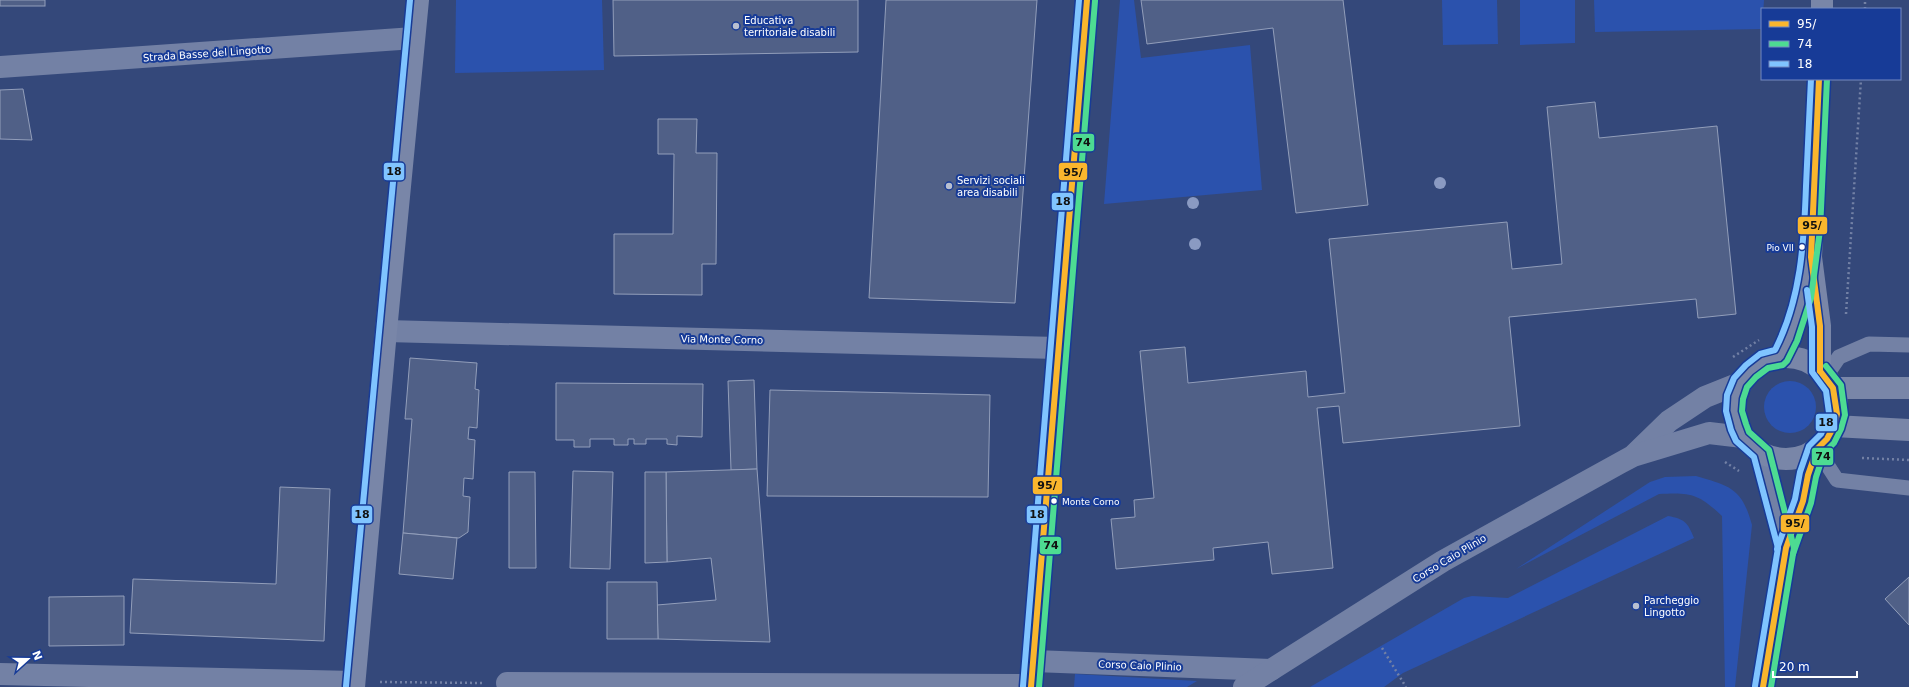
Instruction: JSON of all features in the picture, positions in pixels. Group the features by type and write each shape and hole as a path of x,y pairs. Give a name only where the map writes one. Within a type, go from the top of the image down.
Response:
{"street":[{"path":"0,674 354,684 418,0"},
{"path":"507,683 1031,686 1087,0"},
{"name":"Strada Basse del Lingotto","path":"0,67 414,38"},
{"path":"1819,80 1811,257 1827,378 1837,410 1834,426 1827,439 1817,449 1805,456 1791,460 1773,459 1761,453 1743,437 1738,427 1734,412 1735,397 1740,383 1751,370 1764,361 1780,357 1795,358 1806,361 1827,378 1909,388"},
{"path":"1780,357 1795,326 1811,257"},
{"name":"Via Monte Corno","path":"386,331 1058,348"},
{"name":"Corso Caio Plinio","path":"1633,456 1669,421 1705,397 1740,383"},
{"path":"1834,426 1867,429 1909,430"},
{"name":"Corso Caio Plinio","path":"1244,687 1367,608 1476,542 1633,456 1709,432 1743,437"},
{"path":"1763,687 1786,548 1803,501 1808,475 1817,449"},
{"path":"1761,453 1786,548"},
{"name":"Corso Caio Plinio","path":"1034,661 1271,670"}],"lane":[{"path":"1827,378 1839,358 1869,344 1909,344"},
{"path":"1817,449 1837,480 1909,488"}],"path":[{"path":"1845,321 1860,80"},
{"path":"1856,458 1909,460"},
{"path":"1720,461 1726,462 1740,472"},
{"path":"1382,648 1406,687"},
{"path":"354,684 507,683"}],"shaded area":[{"path":"456,0 602,0 604,70 455,73"},
{"path":"1120,0 1134,0 1141,58 1250,45 1262,190 1104,204"},
{"path":"1442,0 1497,0 1498,44 1443,45"},
{"path":"1520,0 1575,0 1575,43 1520,45"},
{"path":"1594,0 1764,0 1763,8 1761,8 1761,29 1595,32"},
{"path":"1790,381 1804,385 1812,393 1816,407 1812,421 1804,429 1790,433 1776,429 1768,421 1764,407 1768,393 1776,385"},
{"path":"1696,476 1726,486 1733,490 1744,503 1752,525 1735,687 1725,687 1722,516 1700,499 1687,494 1659,494 1516,569 1650,482 1665,477"},
{"path":"1668,516 1685,522 1694,538 1403,673 1384,687 1310,687 1464,598 1472,596 1508,598"},
{"path":"1075,674 1197,681 1187,687 1074,687"}],"building":[{"path":"0,0 45,0 45,6 0,6"},
{"name":"Educativa territoriale disabili","path":"613,0 858,0 858,52 614,56"},
{"name":"Servizi sociali area disabili","path":"886,0 1037,0 1015,303 869,298"},
{"path":"1141,0 1343,0 1368,205 1296,213 1273,28 1147,44"},
{"path":"23,89 32,140 0,139 0,90"},
{"path":"1595,102 1599,138 1717,126 1736,314 1698,318 1696,299 1509,317 1520,426 1343,443 1339,406 1317,408 1333,568 1272,574 1268,542 1213,548 1214,560 1116,569 1111,519 1135,517 1134,500 1154,498 1140,351 1185,347 1188,383 1306,371 1308,397 1345,393 1329,239 1507,222 1512,269 1562,264 1547,107"},
{"path":"658,119 697,119 696,153 717,153 716,264 702,264 702,295 614,294 614,234 673,234 674,154 658,154"},
{"path":"410,358 477,363 475,389 479,390 477,428 469,427 468,439 475,440 473,479 464,478 463,496 470,497 468,532 459,538 403,533 412,419 405,419"},
{"path":"754,380 757,469 731,470 728,381"},
{"path":"556,383 703,384 702,437 677,436 677,445 667,444 667,439 646,439 646,444 634,444 634,439 628,439 628,445 614,445 614,439 590,439 590,447 574,447 574,440 556,440"},
{"path":"770,390 990,395 988,497 767,496"},
{"path":"757,469 770,642 658,639 657,605 716,600 711,558 667,562 666,472"},
{"path":"573,471 613,472 610,569 570,568"},
{"path":"509,472 535,472 536,568 509,568"},
{"path":"645,472 666,472 667,562 645,563"},
{"path":"280,487 330,489 324,641 130,633 133,579 276,584"},
{"path":"403,533 457,538 453,579 399,574"},
{"path":"1909,577 1909,625 1885,599"},
{"path":"607,582 657,582 658,639 607,639"},
{"path":"124,596 124,645 49,646 49,597"}],"transit line":[{"name":"18","path":"346,686 410,0"},
{"name":"18","path":"1023,686 1079,0"},
{"name":"95/","path":"1031,687 1087,0"},
{"name":"74","path":"1039,687 1095,1"},
{"name":"18","path":"1755,686 1778,548 1754,457 1736,441 1731,430 1726,411 1727,395 1734,378 1746,365 1760,354 1775,350 1791,311 1800,270 1804,228 1811,80"},
{"name":"95/","path":"1819,80 1811,257 1820,326 1820,371"},
{"name":"74","path":"1771,687 1794,548 1769,450 1749,432 1742,411 1743,399 1747,387 1756,377 1768,368 1783,365 1787,361 1797,341 1811,298 1820,230 1827,80"},
{"name":"18","path":"1777,549 1795,499 1800,472 1809,446 1821,434 1829,413 1826,391 1812,372 1812,327 1807,290"},
{"name":"74","path":"1793,554 1811,503 1816,477 1824,453 1834,443 1841,429 1845,415 1841,385 1826,366"},
{"name":"95/","path":"1763,687 1786,548 1803,501 1808,475 1817,449 1827,439 1834,426 1837,414 1833,388 1820,371"}],"place":[{"name":"Educativa territoriale disabili","path":"736,26"},
{"name":"Servizi sociali area disabili","path":"949,186"},
{"name":"Pio VII","path":"1802,247"},
{"name":"Monte Corno","path":"1054,501"},
{"name":"Parcheggio Lingotto","path":"1636,606"}]}
